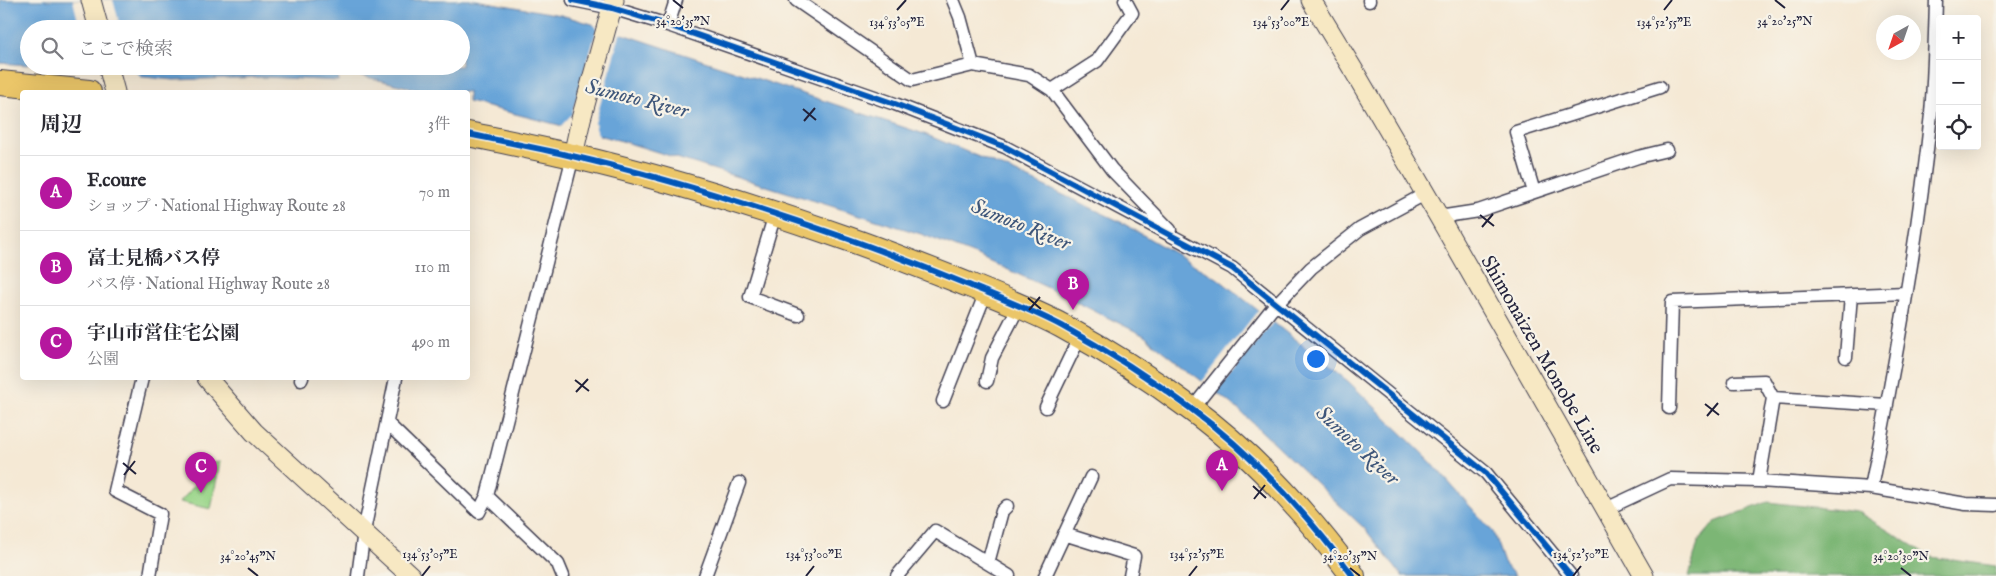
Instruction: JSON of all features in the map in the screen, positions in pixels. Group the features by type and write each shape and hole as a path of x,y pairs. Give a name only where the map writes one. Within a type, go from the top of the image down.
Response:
{"highway":[{"path":"0,83 69,90"},
{"path":"470,134 573,156 685,186 775,214 886,252 1059,324 1130,367 1192,409 1242,452 1284,494 1328,542 1353,576"}],"main road":[{"path":"91,0 97,20"},
{"name":"Shimonaizen Monobe Line","path":"1311,0 1439,217 1644,576"},
{"path":"573,156 581,119 611,11"},
{"path":"110,75 114,90"},
{"path":"209,380 254,432 411,576"}],"street":[{"path":"574,0 668,25 896,104 1005,147 1232,268 1274,306 1486,472 1571,576"},
{"path":"668,25 676,0"},
{"path":"796,0 912,80 973,65 1029,75 1052,90 1112,170 1179,240"},
{"path":"953,0 960,17 973,65"},
{"path":"1052,90 1097,61 1132,14 1125,0"},
{"path":"1871,488 1887,405 1920,202 1931,112 1936,0"},
{"path":"1534,192 1516,132 1660,87"},
{"path":"1439,217 1478,211 1638,157 1668,150"},
{"path":"387,423 479,512 487,496 573,156"},
{"path":"1192,409 1274,306 1311,268 1360,229 1425,194"},
{"path":"775,214 750,297 798,316"},
{"path":"944,401 986,292"},
{"path":"1669,408 1672,302 1906,293"},
{"path":"1846,358 1851,295"},
{"path":"987,381 992,358 1018,306"},
{"path":"1046,407 1080,336"},
{"path":"142,380 114,491 160,514 150,576"},
{"path":"358,576 364,531 396,380"},
{"path":"1734,382 1764,381 1773,398 1759,481"},
{"path":"1773,398 1887,405"},
{"path":"1045,576 1091,477"},
{"path":"1606,509 1670,480 1759,481 1871,488 1966,504 1996,504"},
{"path":"705,576 739,483"},
{"path":"487,496 558,564 564,576"},
{"path":"988,563 1002,511 1007,506"},
{"path":"897,576 935,531 1009,576"},
{"path":"1064,534 1134,556 1130,576"}],"green space":[{"path":"220,462 211,509 180,502 192,488 205,466"},
{"path":"1768,502 1858,512 1931,557 1996,566 1996,576 1689,576 1698,542 1715,522"}],"water":[{"name":"Sumoto River","path":"0,0 475,0 561,15 599,26 927,135 1012,171 1119,221 1217,278 1349,382 1429,460 1493,532 1504,563 1515,576 1402,576 1365,529 1239,410 1143,335 980,257 921,234 622,141 470,103 470,90 420,90 358,75 470,75 470,20 20,20 20,64 0,63"},
{"path":"124,75 338,75 338,81 266,77 173,80"}],"pier":[{"path":"73,0 113,0 119,20 78,20"},
{"path":"591,21 628,33 620,34 595,123 601,138 560,127 572,114 597,29"},
{"path":"102,75 139,75 143,80"},
{"path":"1260,308 1275,320 1214,394 1201,383"}],"cycle path":[{"path":"573,0 612,8 668,25 895,104 1005,147 1232,268 1486,473 1571,576"},
{"path":"470,134 606,164 674,182 741,203 889,254 1016,304 1051,320 1128,365 1175,397 1236,445 1298,508 1353,576"}],"place":[{"name":"富士見橋バス停","path":"1073,310"},
{"name":"F.coure","path":"1222,491"},
{"name":"宇山市営住宅公園","path":"201,493"}]}
